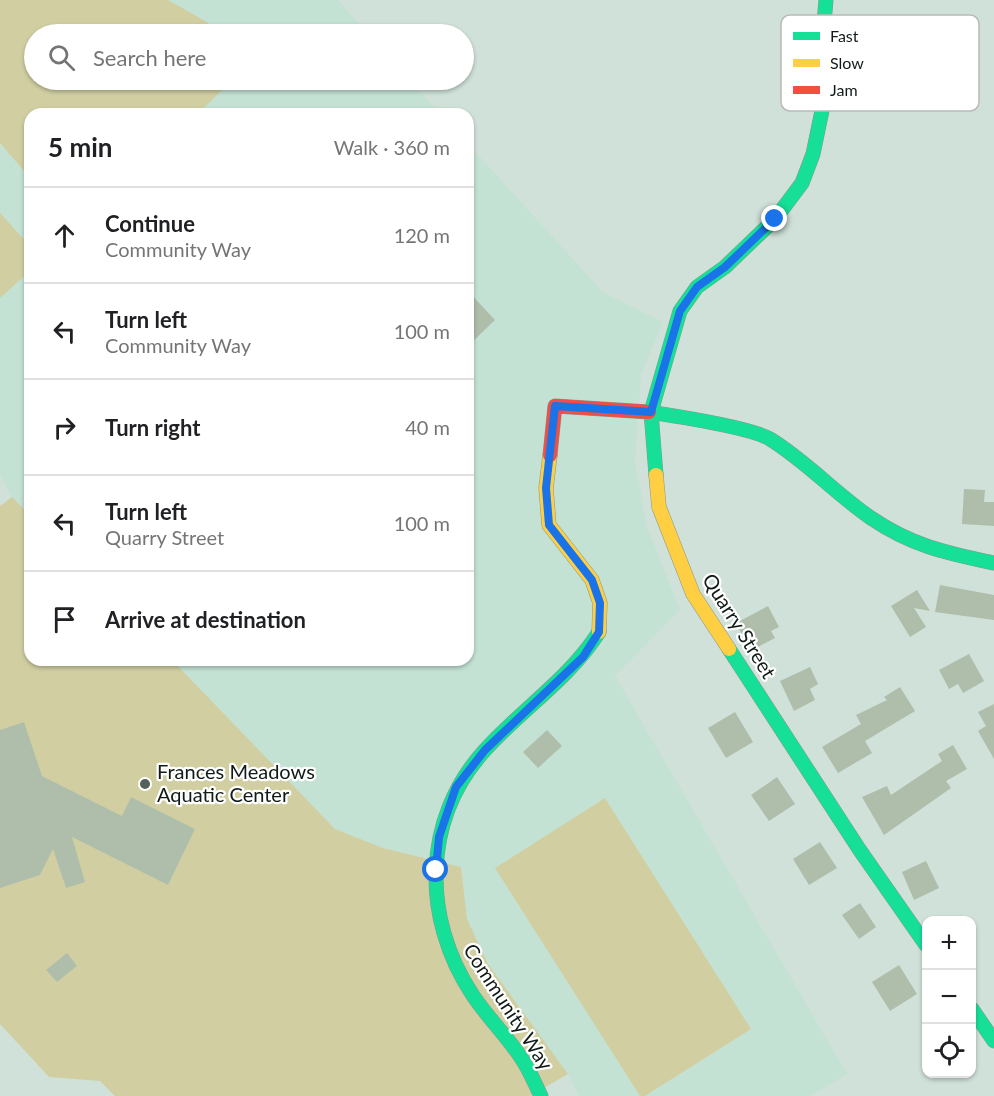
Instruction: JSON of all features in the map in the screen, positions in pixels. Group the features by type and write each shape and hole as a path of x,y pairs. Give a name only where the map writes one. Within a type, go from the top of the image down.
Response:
{"street":[{"name":"Quarry Street","path":"825,15 826,0"},
{"name":"Quarry Street","path":"822,111 813,154 802,183 775,219 725,267 697,287 680,311 651,412 659,507 693,594 859,849 922,938"},
{"name":"Community Way","path":"541,1096 523,1060 472,994 447,948 437,909 436,870 439,837 456,787 485,750 583,657 599,632 600,603 592,580 549,525 546,488 555,406 651,412"},
{"path":"651,412 720,425 768,438 871,518 901,535 935,551 994,563"},
{"path":"976,1015 994,1041"}],"shaded area":[{"path":"0,0 338,0 359,24 24,24 24,90 418,90 435,108 24,108 24,509 12,497 0,474"},
{"path":"0,0 168,0 209,24 24,24 24,90 222,90 204,108 24,108 24,171 0,143"},
{"path":"474,151 603,292 663,322 641,375 635,460 646,524 680,610 615,676 847,1074 810,1096 579,1096 568,1074 488,964 467,919 461,867 383,848 335,830 178,666 474,666"},
{"path":"0,213 24,239 24,276 0,298"},
{"name":"Frances Meadows Aquatic Center","path":"12,497 24,509 24,666 178,666 335,829 383,848 461,867 467,919 488,964 568,1074 530,1096 115,1096 100,1081 49,1077 0,1024 0,506"},
{"path":"605,798 751,1029 645,1096 640,1096 495,868"}],"building":[{"path":"474,297 495,320 474,340"},
{"path":"964,489 985,490 984,502 994,502 994,526 962,524"},
{"path":"940,585 994,595 994,620 935,612"},
{"path":"917,590 930,611 914,608 926,627 910,637 891,606"},
{"path":"768,606 779,627 771,631 775,638 750,651 736,623"},
{"path":"969,654 984,681 963,693 958,684 949,689 939,670"},
{"path":"810,667 818,684 810,689 815,700 794,711 780,681"},
{"path":"900,687 915,711 865,741 872,753 838,773 822,747 861,724 856,715 887,700 884,697"},
{"path":"994,704 994,759 978,731 986,726 978,712"},
{"path":"735,712 753,742 726,758 708,728"},
{"name":"Frances Meadows Aquatic Center","path":"24,722 42,776 122,816 131,797 195,829 168,885 72,837 85,882 66,888 53,849 40,875 0,888 0,730"},
{"path":"547,730 562,746 538,768 523,752"},
{"path":"953,745 967,769 946,781 951,788 884,835 862,797 887,786 891,795 942,761 938,754"},
{"path":"777,777 795,804 769,821 751,795"},
{"path":"820,842 837,868 809,885 793,859"},
{"path":"926,861 939,888 914,900 902,872"},
{"path":"860,903 876,927 859,939 842,915"},
{"path":"67,953 77,966 57,982 46,970"},
{"path":"899,965 917,994 890,1011 872,982"}],"traffic: fast":[{"path":"825,15 826,0"},
{"path":"656,475 651,412 680,311 697,287 725,267 775,219 802,183 813,154 822,111"},
{"path":"649,412 712,422 746,430 770,439 809,467 858,509 886,528 930,547 994,563"},
{"path":"541,1096 522,1059 472,994 456,965 444,934 438,902 436,869 440,837 449,807 464,777 499,735 574,664 599,632"},
{"path":"729,649 859,849 922,939"},
{"path":"976,1015 994,1041"}],"traffic: slow":[{"path":"550,455 546,488 549,525 592,580 600,603 599,632"},
{"path":"656,475 659,507 693,594 729,649"}],"traffic: jam":[{"path":"550,455 555,406 649,412"}],"place":[{"name":"Frances Meadows Aquatic Center","path":"145,784"}],"route":[{"path":"436,870 439,837 456,787 485,750 583,657 599,632 600,603 592,580 549,525 546,488 555,406 651,412 680,311 697,287 725,267 775,219"}]}
